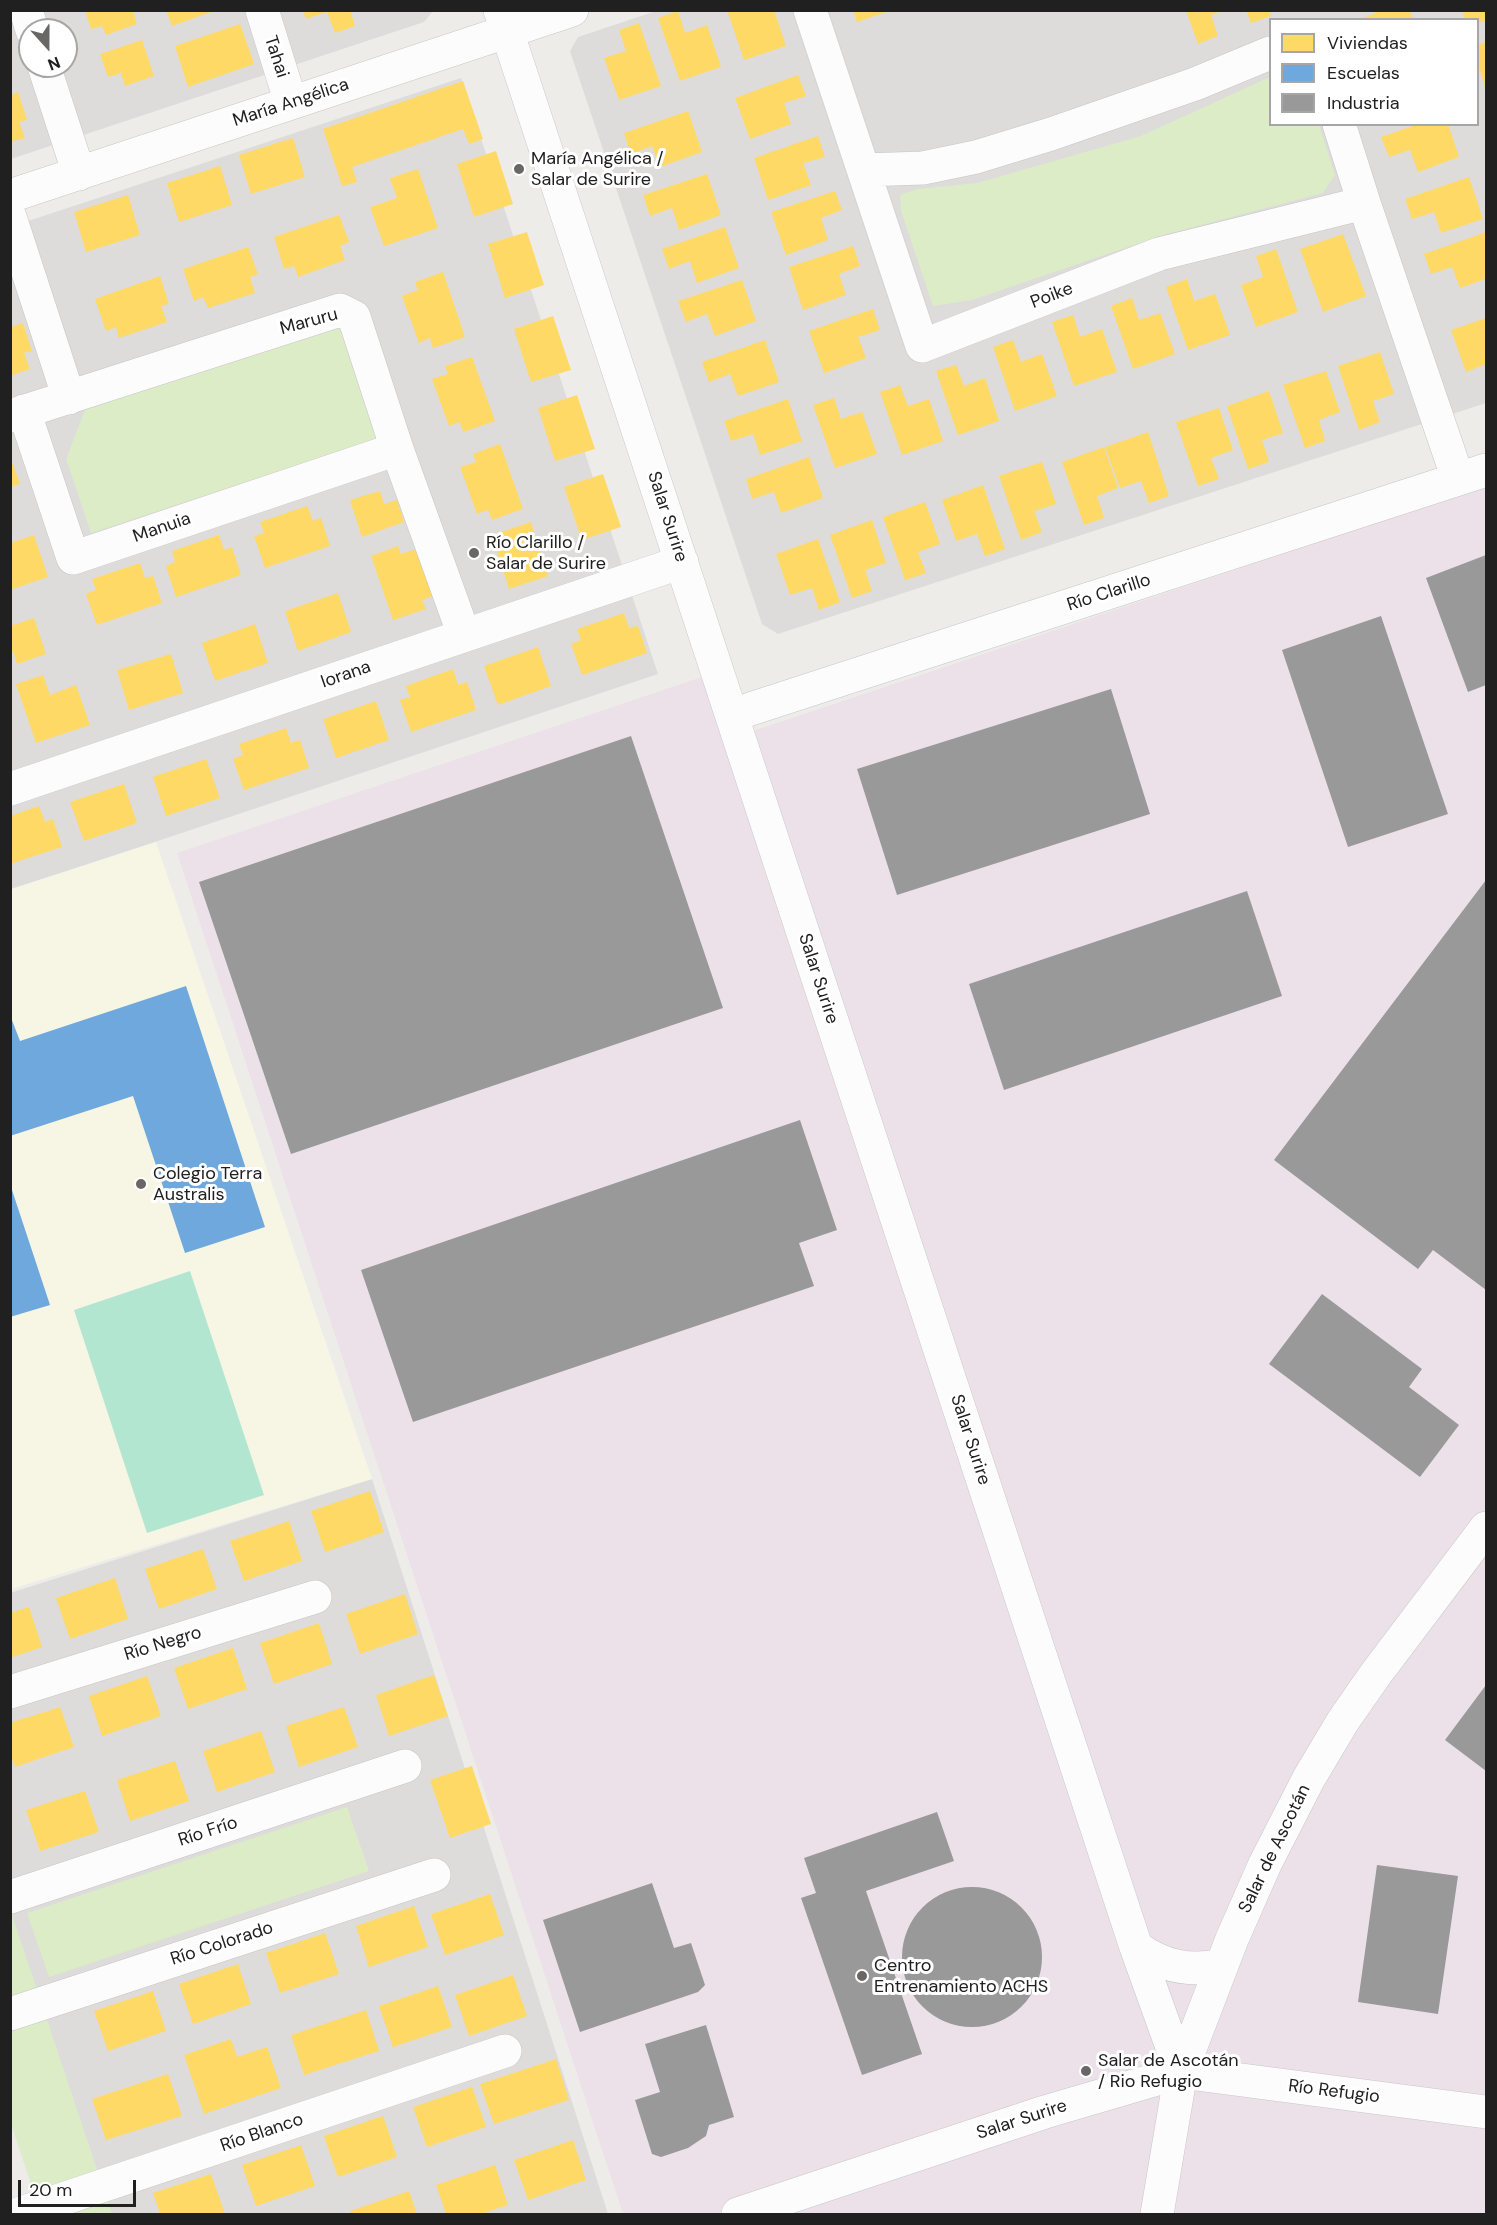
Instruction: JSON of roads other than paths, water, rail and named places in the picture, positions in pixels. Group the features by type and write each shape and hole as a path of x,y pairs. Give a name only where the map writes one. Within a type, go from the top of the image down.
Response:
{"street":[{"name":"Tahai","path":"262,10 291,103"},
{"name":"María Angélica","path":"10,196 291,103 504,21 572,10"},
{"name":"Poike","path":"810,10 922,346 1159,254 1364,203"},
{"name":"Salar Surire","path":"504,21 1136,1947 1181,2072 1045,2112 738,2214"},
{"path":"864,170 922,168 976,157 1051,134 1195,84 1269,53"},
{"path":"48,78 79,174"},
{"path":"1340,126 1364,203 1472,474"},
{"path":"10,217 69,398"},
{"name":"Maruru","path":"17,413 340,310 354,317 397,449 464,635"},
{"name":"Manuia","path":"17,413 73,558 397,449"},
{"name":"Río Clarillo","path":"732,716 1472,474"},
{"name":"Iorana","path":"10,789 682,562"},
{"name":"Salar de Ascotán","path":"1157,2214 1181,2072 1222,1965 1265,1864 1309,1778 1343,1721 1486,1528"},
{"name":"Río Negro","path":"10,1692 315,1597"},
{"name":"Río Frío","path":"10,1897 405,1766"},
{"name":"Río Colorado","path":"10,2014 434,1875"},
{"path":"1136,1947 1150,1957 1182,1968 1202,1969 1222,1965"},
{"name":"Río Blanco","path":"18,2214 505,2051"},
{"name":"Río Refugio","path":"1181,2072 1486,2112"}],"place":[{"name":"María Angélica / Salar de Surire","path":"519,169"},
{"name":"Río Clarillo / Salar de Surire","path":"474,553"},
{"name":"Colegio Terra Australis","path":"141,1184"},
{"name":"Centro Entrenamiento ACHS","path":"862,1976"},
{"name":"Salar de Ascotán / Rio Refugio","path":"1086,2071"}]}
